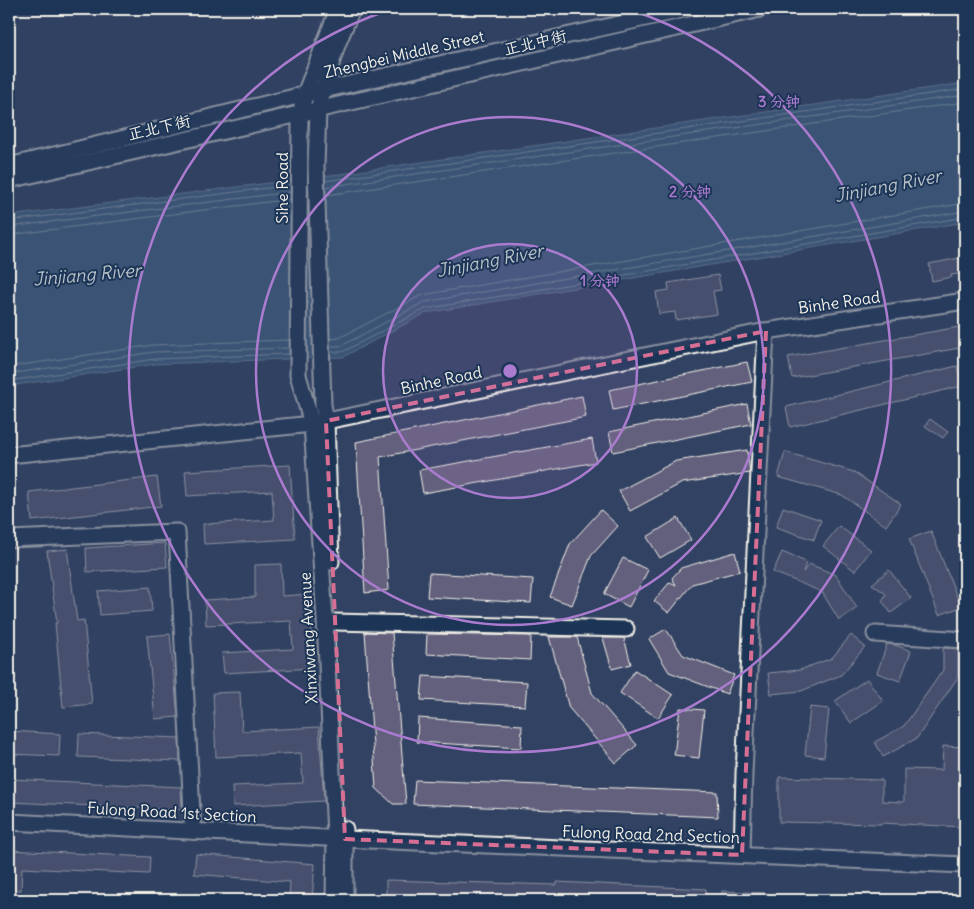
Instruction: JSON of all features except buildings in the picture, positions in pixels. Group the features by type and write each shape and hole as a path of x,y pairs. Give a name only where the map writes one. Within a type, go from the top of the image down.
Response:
{"street":[{"name":"Sihe Road","path":"298,375 300,114 305,94 338,9"},
{"path":"345,900 340,838 334,622 319,423 323,405 316,166 318,110 322,90 337,45 352,9"},
{"name":"Zhengbei Middle Street","path":"9,166 322,90 687,9"},
{"name":"正北中街","path":"318,110 760,9"},
{"name":"正北下街","path":"9,180 318,110"},
{"name":"Binhe Road","path":"9,455 319,423 766,330 965,301"},
{"path":"742,855 744,773 766,330"},
{"name":"Xinxiwang Avenue","path":"298,375 319,423 325,620 340,838 334,900"},
{"path":"9,539 178,532 193,831"},
{"path":"334,622 626,629"},
{"path":"875,634 965,640"},
{"name":"Fulong Road 1st Section","path":"9,822 340,838"},
{"name":"Fulong Road 2nd Section","path":"340,838 965,865"}],"highlighted area":[{"path":"766,331 742,855 345,839 326,421"}],"water":[{"name":"Jinjiang River","path":"965,83 965,222 426,313 343,357 155,364 9,386 9,216 340,174"}]}
